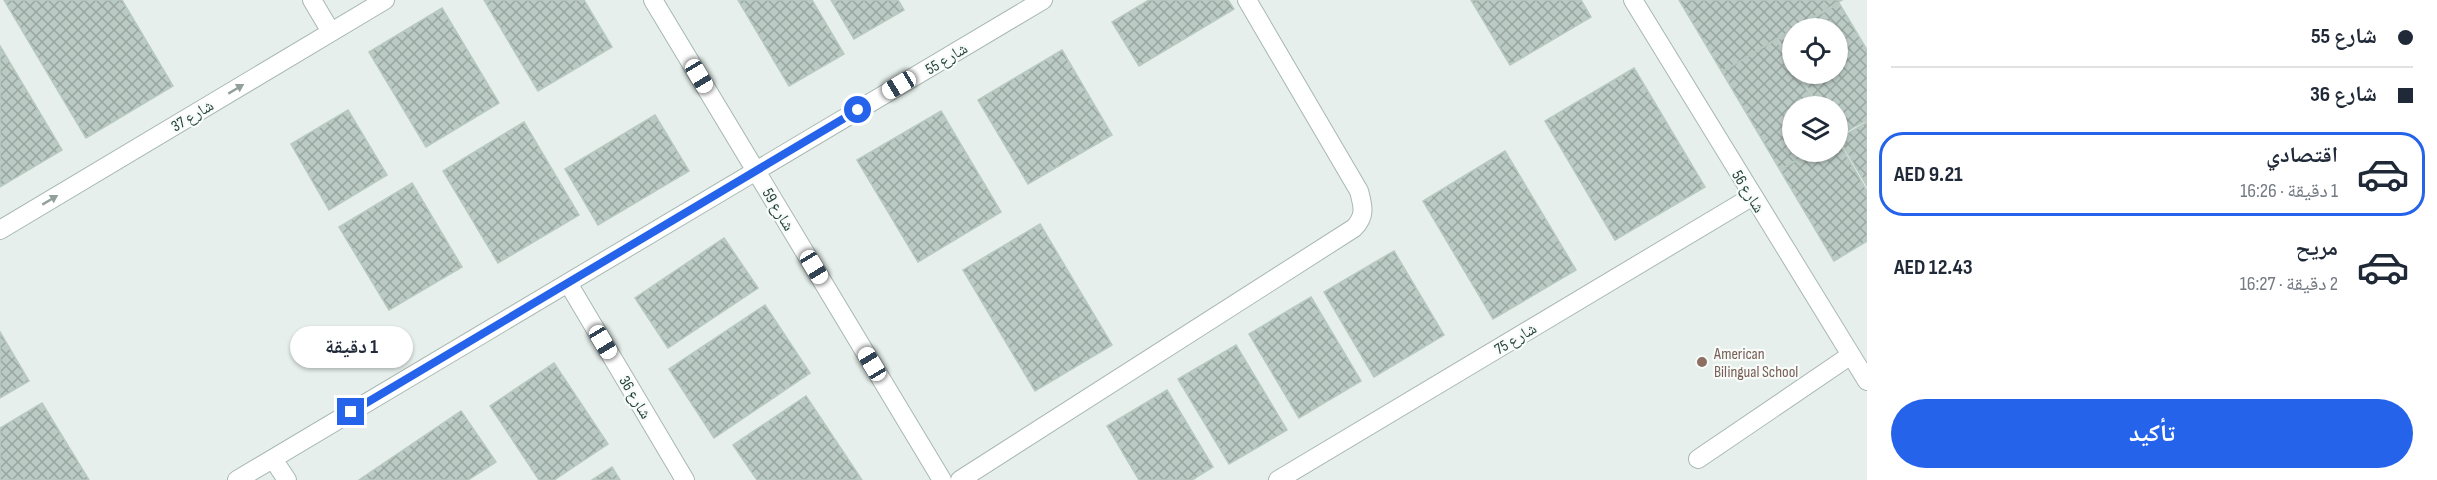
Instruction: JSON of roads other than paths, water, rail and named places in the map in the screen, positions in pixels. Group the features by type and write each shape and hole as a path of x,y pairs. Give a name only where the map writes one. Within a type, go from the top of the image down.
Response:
{"street":[{"path":"312,0 331,32"},
{"name":"شارع 37","path":"0,230 385,0"},
{"name":"شارع 59","path":"653,0 942,480"},
{"name":"شارع 55","path":"756,171 1043,0"},
{"path":"960,480 1354,228 1361,221 1364,208 1359,191 1247,0"},
{"name":"شارع 56","path":"1633,0 1867,381"},
{"path":"237,480 756,171"},
{"name":"شارع 75","path":"1278,480 1753,196"},
{"name":"شارع 36","path":"568,283 685,480"},
{"path":"1698,459 1851,355"},
{"path":"273,459 287,480"}],"place":[{"name":"American Bilingual School","path":"1702,362"}]}
